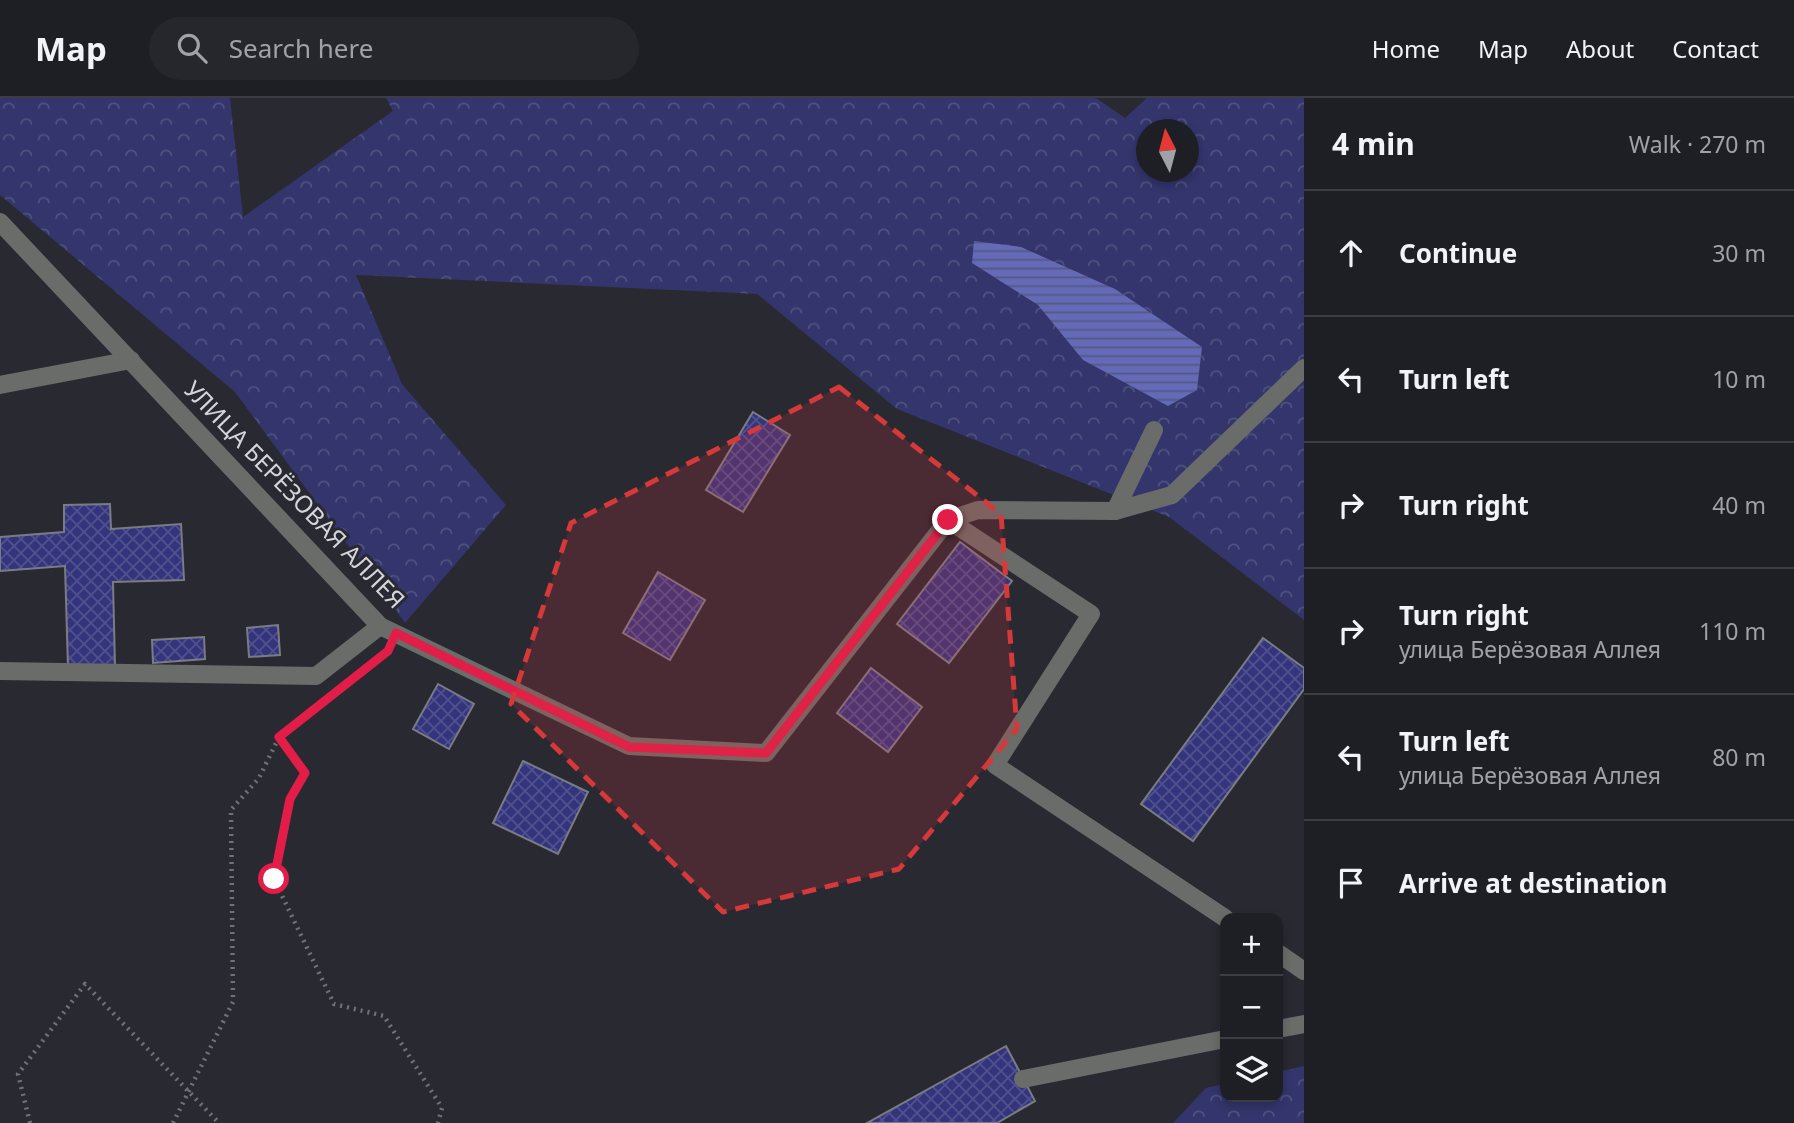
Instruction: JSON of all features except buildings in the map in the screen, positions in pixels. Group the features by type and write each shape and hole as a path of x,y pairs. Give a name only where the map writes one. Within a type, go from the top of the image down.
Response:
{"street":[{"name":"УЛИЦА БЕРЁЗОВАЯ АЛЛЕЯ","path":"0,222 388,630 629,747 766,753 948,520"},
{"path":"0,385 131,360"},
{"path":"948,520 978,510 1115,511 1172,495 1304,368"},
{"path":"1115,511 1154,430"},
{"path":"948,520 1091,614 995,765 1220,915"},
{"path":"0,671 316,676 388,630"},
{"path":"1283,956 1304,971"},
{"path":"1283,1028 1304,1024"},
{"path":"1023,1079 1220,1041"}],"path":[{"path":"173,1123 233,1002 231,810 259,778 279,737 388,651 388,630"},
{"path":"279,737 305,773 290,799 274,879 334,1004 384,1016 442,1108 438,1123"},
{"path":"30,1123 18,1074 85,984 219,1123"}],"highlighted area":[{"path":"839,387 1001,514 1017,729 899,869 723,912 511,704 571,523"}],"green space":[{"path":"0,98 230,98 243,217 393,111 386,98 1096,98 1125,118 1147,98 1304,98 1304,620 1169,517 897,409 757,294 356,275 402,384 506,505 405,623 235,392 0,195"},
{"path":"1304,1066 1304,1123 1173,1123 1206,1088 1220,1085 1220,1102 1283,1102 1283,1071"}],"water":[{"path":"974,241 1021,247 1115,289 1202,347 1197,390 1168,406 1083,360 1038,305 972,263"}],"route":[{"path":"274,879 290,799 305,773 279,737 388,651 396,633 629,747 766,753 948,520"}]}
